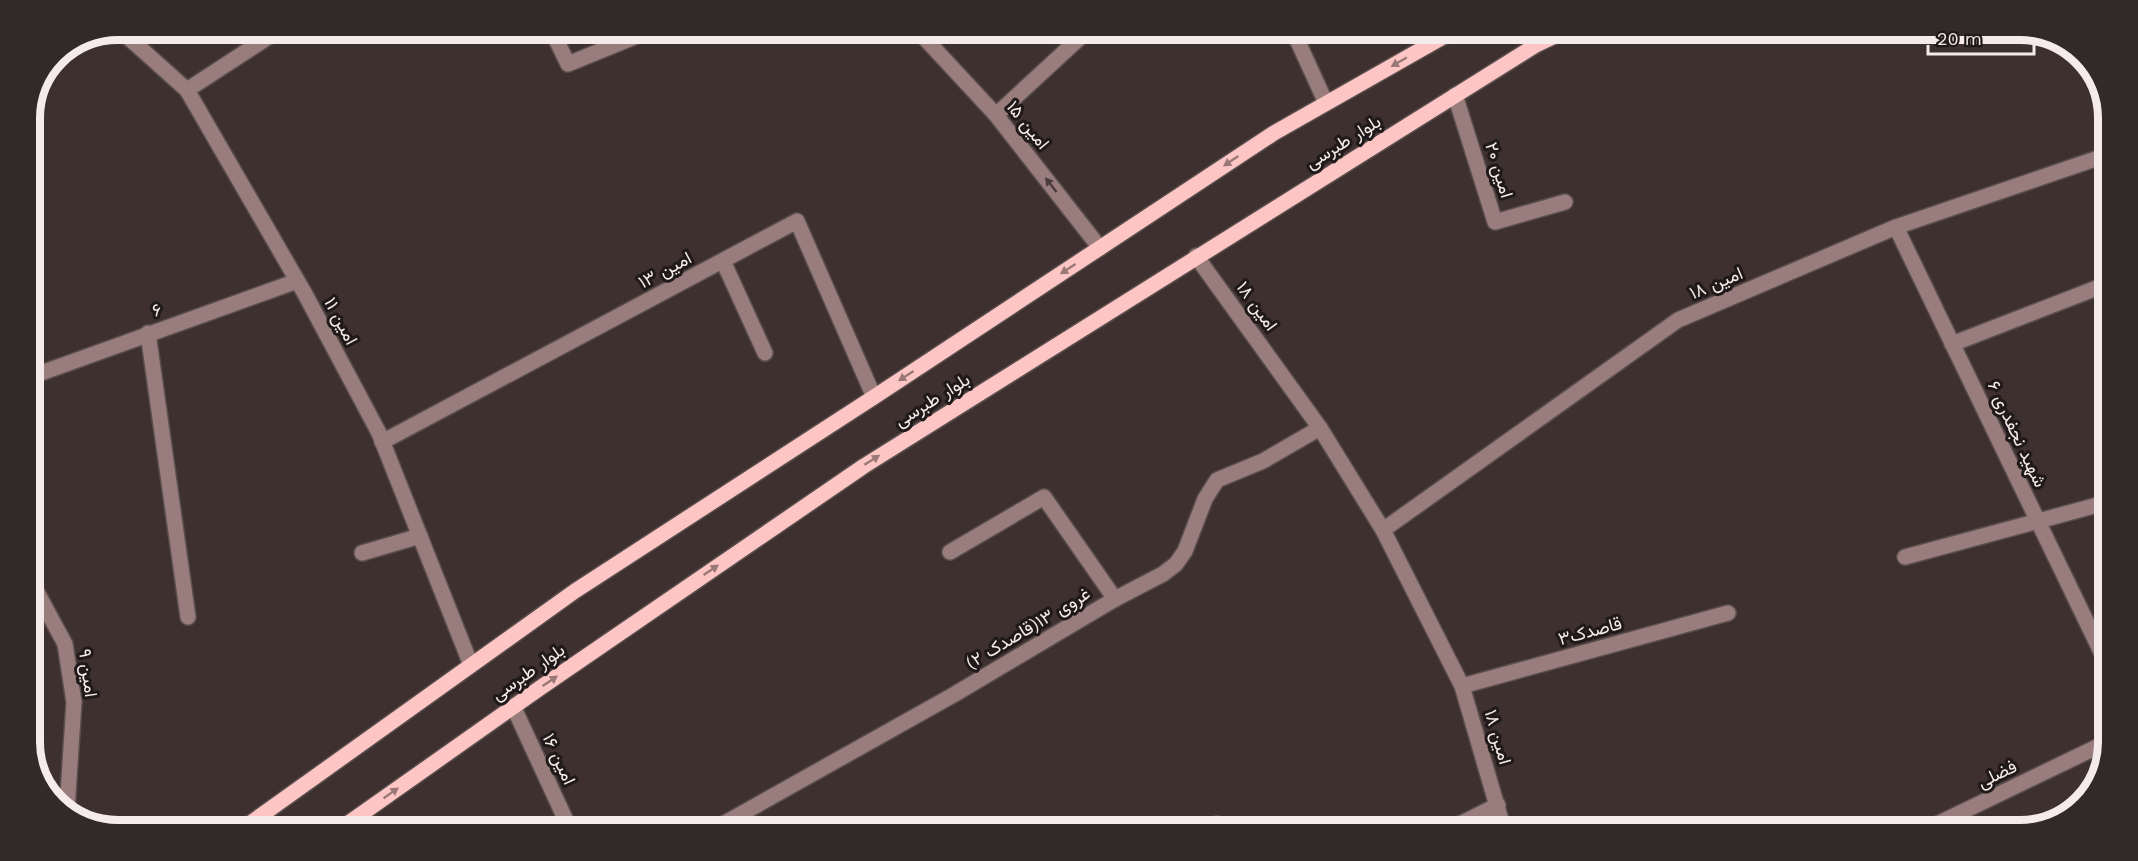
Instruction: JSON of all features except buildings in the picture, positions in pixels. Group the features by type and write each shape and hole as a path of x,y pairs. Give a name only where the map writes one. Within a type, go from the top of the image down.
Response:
{"main road":[{"name":"بلوار طبرسی","path":"253,820 575,591 1274,133 1438,40"},
{"name":"بلوار طبرسی","path":"353,820 513,706 864,466 1455,95 1532,40"}],"street":[{"name":"امین ۱۱","path":"131,40 187,90 297,281 382,442 471,665"},
{"path":"187,90 264,40"},
{"path":"556,40 568,64 627,40"},
{"name":"امین ۱۵","path":"926,40 996,115 1100,248"},
{"path":"996,115 1077,40"},
{"path":"1297,40 1326,104"},
{"name":"امین ۲۰","path":"1455,95 1495,222 1564,202"},
{"name":"امین ۱۸","path":"1383,530 1678,320 1896,227 2097,159"},
{"name":"امین ۱۳","path":"382,442 797,222 874,397"},
{"name":"شهید نجفدری ۶","path":"1896,227 2098,646"},
{"name":"امین ۱۸","path":"1196,256 1320,428 1383,530 1462,686 1501,820"},
{"path":"723,261 765,353"},
{"name":"۶","path":"40,373 297,281"},
{"path":"1952,344 2097,288"},
{"path":"148,333 188,617"},
{"name":"غروی ۱۳(قاصدک ۲)","path":"730,820 955,694 1115,598 1163,574 1176,564 1185,552 1205,499 1217,480 1263,461 1320,428"},
{"path":"950,552 1044,497 1115,598"},
{"path":"1905,557 2098,505"},
{"path":"362,554 420,536"},
{"name":"امین ۹","path":"41,599 65,644 74,702 68,801"},
{"name":"قاصدک۳","path":"1462,686 1728,614"},
{"name":"امین ۱۶","path":"513,706 566,820"},
{"name":"فضلی","path":"1945,820 2098,747"},
{"path":"1468,820 1497,805"}]}
